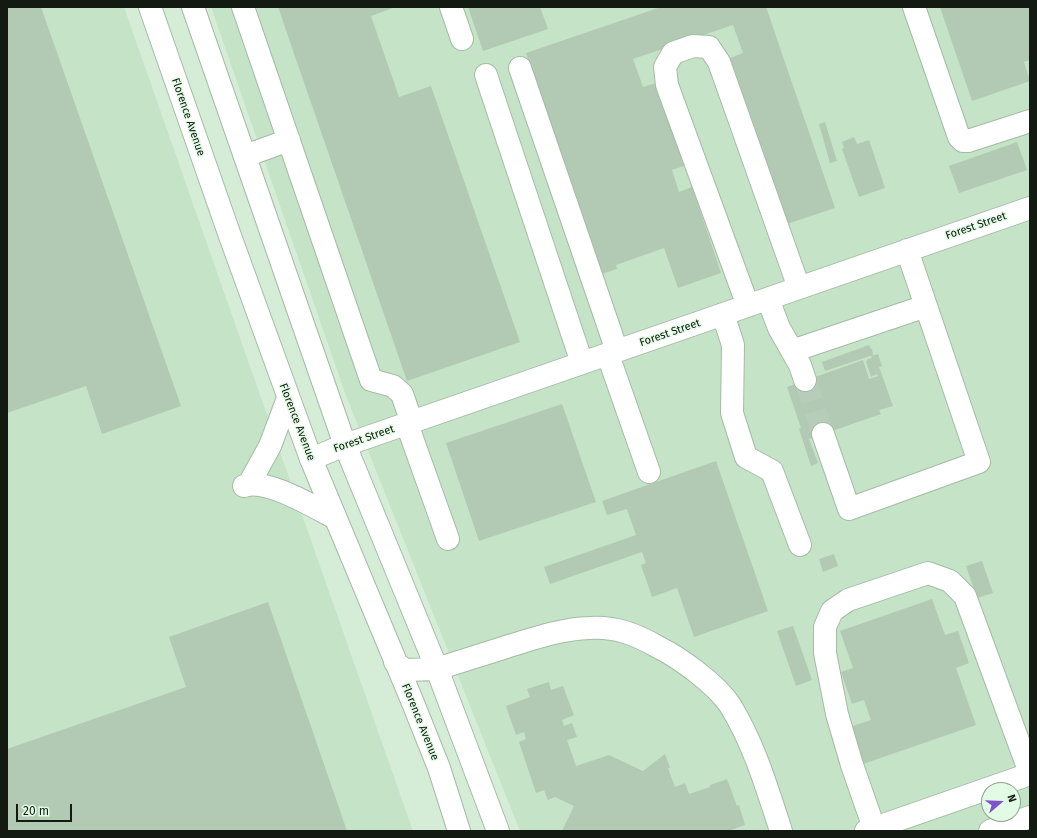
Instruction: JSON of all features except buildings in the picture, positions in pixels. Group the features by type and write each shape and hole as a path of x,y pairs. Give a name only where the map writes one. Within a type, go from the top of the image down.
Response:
{"main road":[{"name":"Florence Avenue","path":"150,7 288,398 335,518 413,703 438,768 459,831"},
{"path":"193,7 345,445 437,669 498,831"},
{"path":"243,7 371,380 393,386 402,394 409,423 448,539"},
{"path":"451,7 462,39"},
{"path":"914,7 959,137 963,141 968,141 1030,121"},
{"path":"748,306 667,85 665,67 673,53 693,46 709,47 719,62 799,288"},
{"path":"520,68 649,472"},
{"path":"486,75 582,363"},
{"path":"245,156 289,140"},
{"name":"Forest Street","path":"311,459 345,445 1030,208"},
{"path":"823,434 849,509 979,462 907,250"},
{"path":"768,299 779,328 800,365 805,380"},
{"path":"792,351 926,306"},
{"path":"723,314 733,345 732,413 746,457 772,471 800,545"},
{"path":"288,398 270,446 246,485 280,490 335,518"},
{"path":"928,573 950,581 965,596 1030,774 870,830 839,721 825,653 825,627 832,611 848,600 928,573"},
{"path":"395,662 405,670 437,669 561,631 589,628 612,628 645,640 670,653 692,669 714,688 729,704 754,750 782,831"},
{"path":"990,831 1030,817"}],"shaded area":[{"path":"7,7 124,7 413,831 7,831"},
{"path":"211,7 1030,7 1030,831 520,831 345,393"}],"tunnel":[{"path":"805,380 823,434"}]}
